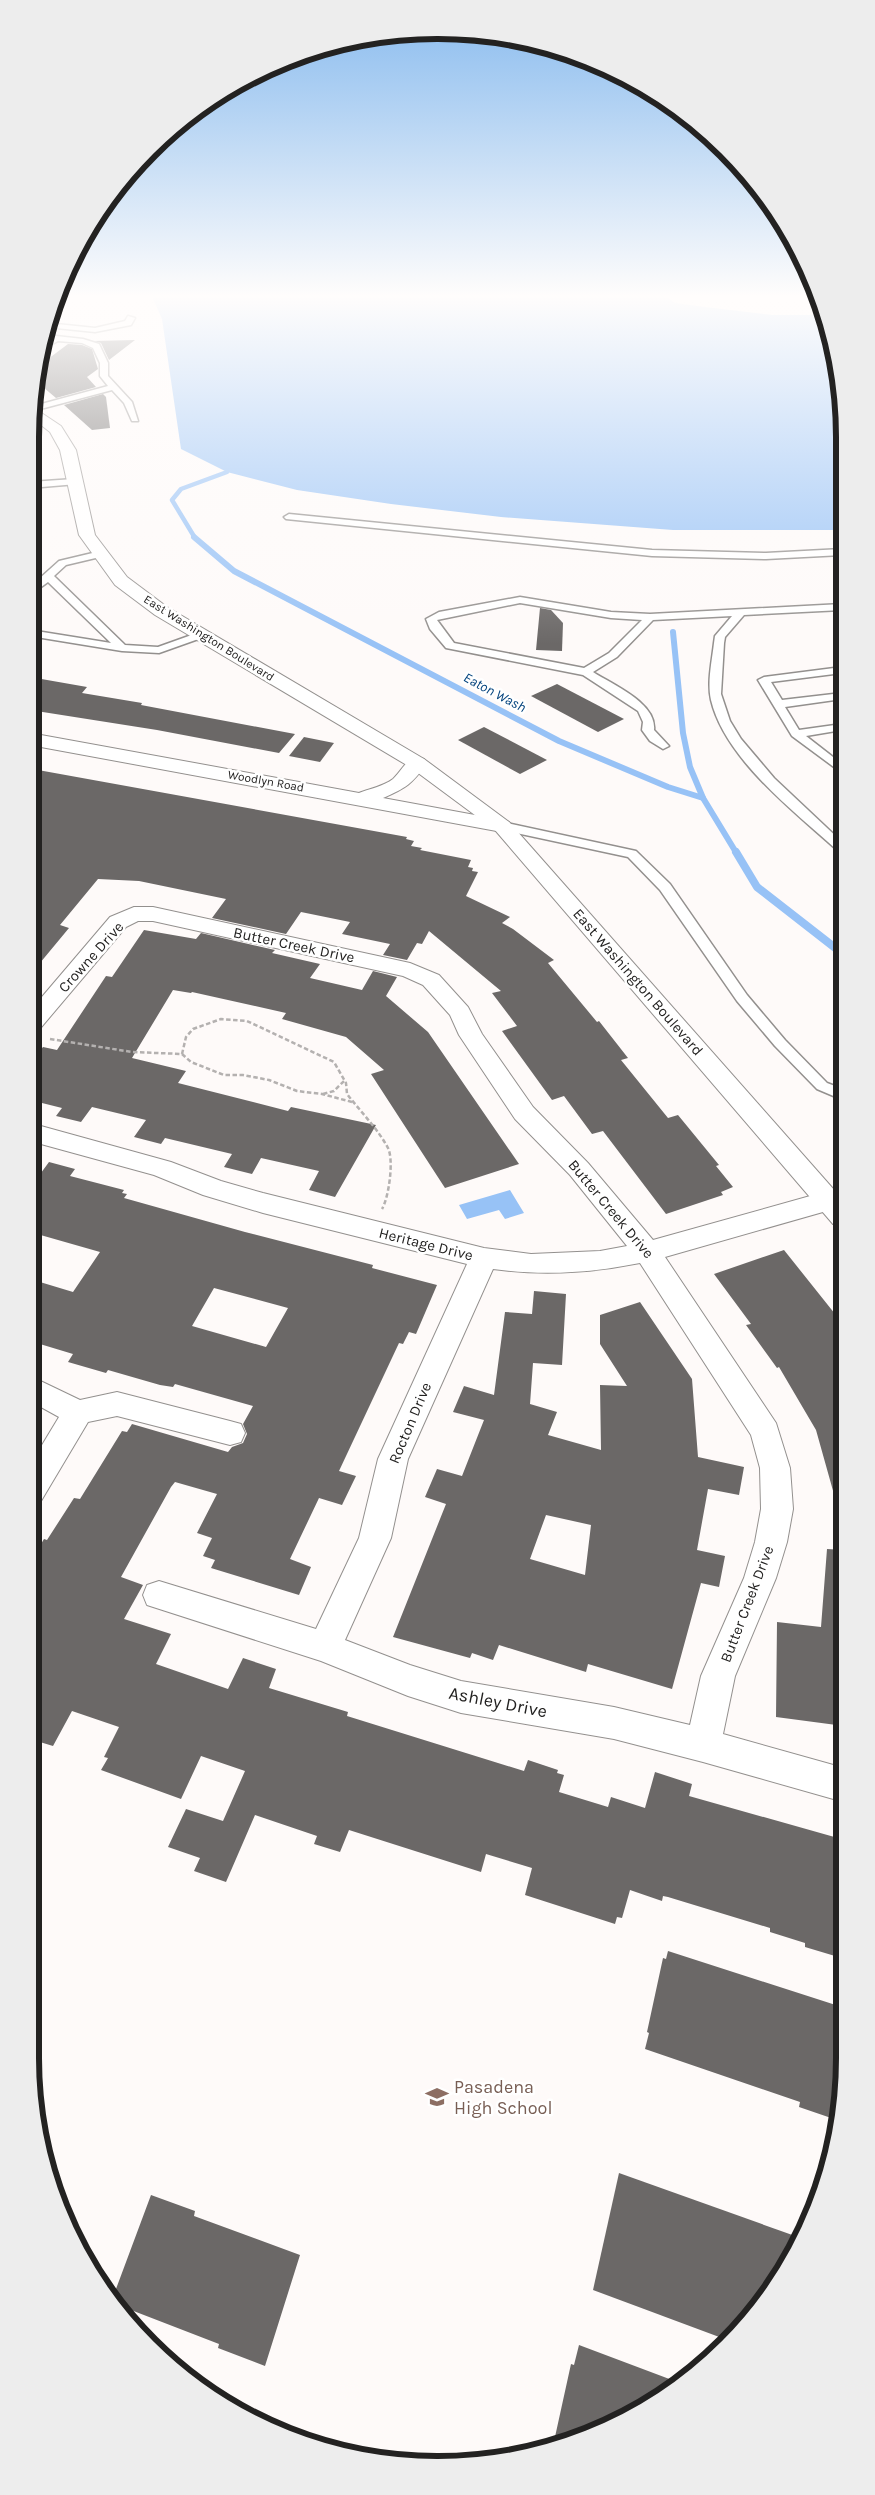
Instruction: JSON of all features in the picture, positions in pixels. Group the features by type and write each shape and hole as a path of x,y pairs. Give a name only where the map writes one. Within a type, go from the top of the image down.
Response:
{"street":[{"name":"East Washington Boulevard","path":"40,415 56,429 68,450 87,535 121,581 161,612 417,763 502,826 836,1209"},
{"name":"Woodlyn Road","path":"39,741 363,798 502,826"},
{"path":"363,798 399,784 417,763"},
{"name":"Crowne Drive","path":"39,1032 118,922 134,914"},
{"name":"Butter Creek Drive","path":"134,914 153,914 410,970 431,980 460,1012 471,1035 524,1113 579,1169 648,1252 765,1432 775,1468 777,1509 771,1542 760,1578 718,1676 703,1744"},
{"name":"Heritage Drive","path":"39,1134 162,1168 212,1188 263,1204 484,1258 530,1264 600,1261 648,1252 836,1209"},
{"name":"Rocton Drive","path":"325,1647 375,1538 393,1459 484,1258"},
{"path":"39,1392 66,1405 74,1413"},
{"path":"74,1413 117,1404 230,1433"},
{"path":"39,1477 73,1422 74,1413"},
{"name":"Ashley Drive","path":"159,1595 325,1647 408,1680 461,1697 614,1723 703,1744 836,1783"}],"lane":[{"path":"131,410 135,419"},
{"path":"39,484 74,482"},
{"path":"289,518 634,552 712,557 791,557 836,553"},
{"path":"39,569 101,554"},
{"path":"39,583 63,562"},
{"path":"48,576 122,648"},
{"path":"663,746 654,740 648,730 649,722 643,709 586,672 450,646 434,627 431,619 448,613 520,600 611,615 650,618 836,607"},
{"path":"740,613 720,636 719,643 717,700 729,730 778,788 836,842"},
{"path":"586,672 613,655 650,618"},
{"path":"39,634 122,648 159,650 200,635"},
{"path":"836,671 764,680 796,734 836,765"},
{"path":"779,704 836,697"},
{"path":"796,734 836,729"},
{"path":"502,826 632,854 665,887 742,998 780,1044 822,1086 836,1092"}],"path":[{"path":"182,1054 186,1037 193,1029 220,1019 234,1019 247,1021 334,1062 344,1080 347,1094 352,1102 389,1149 390,1187 387,1202 369,1230"},
{"path":"39,1032 135,1053 182,1054 191,1062 224,1074 269,1080 297,1092 322,1094 352,1102"},
{"path":"322,1094 334,1091 344,1080"}],"water":[{"path":"175,410 835,410 836,530 673,530 501,517 391,504 297,490 227,472 181,449"},
{"path":"510,1190 524,1213 505,1219 499,1210 467,1219 459,1205"}],"building":[{"path":"70,410 108,410 110,428 92,430"},
{"path":"540,608 551,610 563,623 562,651 536,650"},
{"path":"39,679 87,687 82,693 142,703 141,705 295,734 279,753 157,730 39,711"},
{"path":"557,684 624,719 598,732 531,696"},
{"path":"484,727 547,760 520,774 458,740"},
{"path":"304,737 334,743 320,762 289,756"},
{"path":"39,770 407,837 406,839 414,841 411,846 422,848 420,850 471,860 468,867 473,868 472,871 478,872 466,896 510,917 502,923 554,960 548,963 597,1022 599,1021 628,1058 621,1060 668,1118 678,1115 719,1165 716,1166 733,1187 721,1192 723,1195 666,1214 603,1131 592,1134 564,1096 552,1100 502,1031 517,1026 492,993 501,991 429,931 422,944 417,943 407,960 383,955 390,944 342,934 350,922 301,912 286,934 212,918 226,899 139,881 98,879 60,925 69,928 39,964"},
{"path":"144,930 196,939 201,933 275,950 272,953 320,964 310,978 362,990 373,971 397,977 386,996 428,1032 519,1164 445,1188 371,1074 384,1070 346,1037 282,1019 286,1013 192,992 173,990 132,1058 186,1071 178,1083 288,1111 291,1107 376,1125 335,1197 309,1190 319,1171 261,1158 252,1174 224,1167 232,1154 165,1138 161,1144 134,1137 146,1120 92,1107 81,1122 56,1116 62,1108 39,1102 39,1052 43,1047 57,1050 106,976 112,977"},
{"path":"49,1162 75,1169 70,1176 124,1190 122,1193 127,1194 124,1198 373,1265 372,1268 437,1285 416,1334 409,1332 403,1344 399,1343 339,1471 356,1476 342,1505 319,1498 290,1559 311,1567 299,1595 211,1568 215,1560 203,1556 212,1538 197,1533 217,1494 175,1482 171,1487 121,1577 143,1585 124,1619 171,1634 156,1664 228,1689 243,1658 276,1669 269,1688 348,1712 347,1716 524,1771 528,1760 558,1770 557,1773 564,1775 559,1792 608,1807 611,1797 645,1808 655,1772 692,1784 689,1796 836,1837 836,1956 805,1947 805,1943 770,1932 770,1928 668,1897 663,1896 662,1901 630,1890 622,1918 617,1917 615,1924 525,1895 532,1868 486,1854 481,1872 349,1830 340,1852 314,1844 317,1836 255,1815 226,1882 194,1871 200,1858 168,1847 186,1809 223,1821 245,1771 201,1756 181,1799 101,1770 108,1758 104,1757 119,1727 72,1711 53,1746 39,1742 39,1547 44,1539 47,1540 74,1498 80,1499 122,1431 127,1432 132,1424 228,1452 232,1447 243,1443 247,1434 243,1424 253,1406 175,1384 173,1387 160,1385 108,1370 106,1373 68,1362 73,1354 39,1344 39,1282 73,1292 100,1252 39,1235 39,1176","holes":["214,1288 288,1308 266,1347 192,1326"]},
{"path":"784,1250 836,1315 836,1501 816,1430 779,1367 777,1368 746,1325 751,1324 714,1274"},
{"path":"534,1291 566,1294 562,1365 533,1363 530,1404 557,1412 548,1435 601,1450 600,1385 627,1386 600,1344 600,1315 640,1302 692,1379 698,1457 744,1467 739,1495 708,1489 697,1550 725,1556 719,1587 701,1583 672,1689 588,1664 586,1672 499,1645 493,1660 472,1653 470,1658 393,1637 446,1504 425,1497 437,1469 462,1476 484,1420 453,1412 464,1386 494,1395 505,1312 532,1314","holes":["546,1515 591,1525 585,1575 530,1559"]},
{"path":"827,1549 836,1550 836,1725 776,1717 777,1622 821,1627"},
{"path":"668,1951 836,2005 836,2058 832,2118 799,2107 800,2102 645,2049 663,1958 666,1959"},
{"path":"619,2173 794,2236 783,2257 754,2300 720,2337 593,2290"},
{"path":"151,2195 195,2211 194,2216 300,2255 265,2366 218,2348 219,2344 129,2309 115,2292"},
{"path":"579,2345 672,2380 637,2403 614,2415 555,2439 571,2364 574,2365"}],"waterway":[{"name":"Eaton Wash","path":"195,538 172,500 181,489 227,472"},
{"name":"Eaton Wash","path":"195,538 234,571 559,741 668,787 703,798"},
{"path":"673,632 683,733 690,767 703,798"},
{"name":"Eaton Wash","path":"703,798 737,854"},
{"name":"Eaton Wash","path":"736,852 757,887 836,949"}],"place":[{"name":"Pasadena High School","path":"437,2097"}]}
